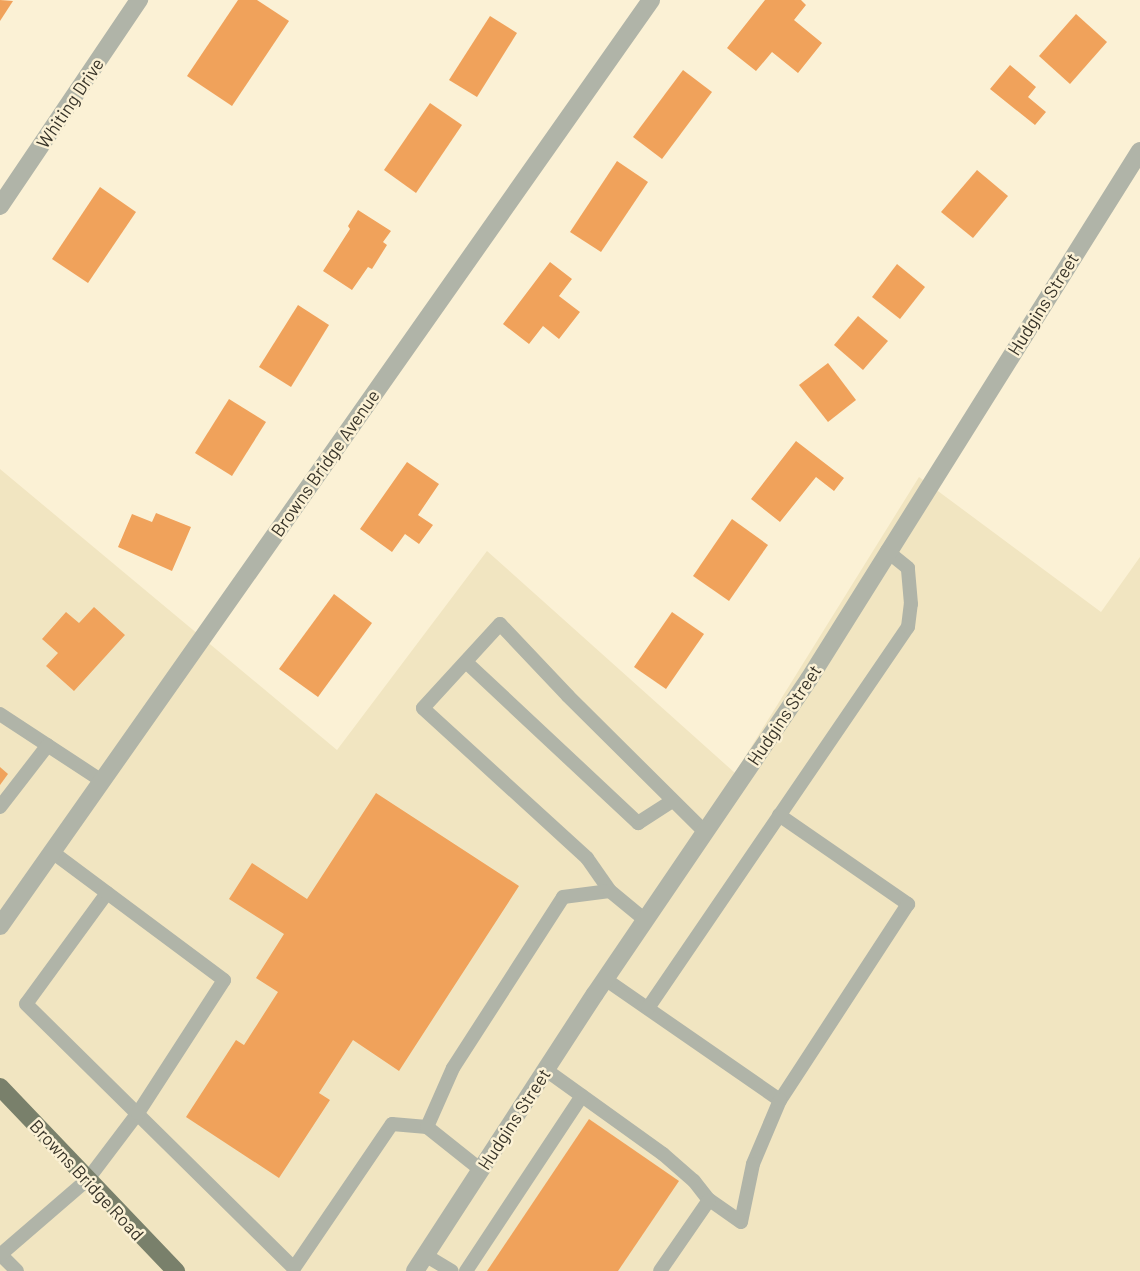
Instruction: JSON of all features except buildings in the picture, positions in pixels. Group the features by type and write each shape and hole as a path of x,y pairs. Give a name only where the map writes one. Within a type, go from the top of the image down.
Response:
{"main road":[{"name":"Browns Bridge Road","path":"0,1087 176,1271"}],"street":[{"name":"Whiting Drive","path":"0,206 139,0"},
{"name":"Browns Bridge Avenue","path":"0,926 651,0"},
{"name":"Hudgins Street","path":"415,1271 605,979 809,679 887,551 1140,151"}],"lane":[{"path":"648,1008 908,627 911,604 908,568 887,551"},
{"path":"645,920 610,891 587,858 423,708 500,624 705,832"},
{"path":"466,662 638,823 672,801"},
{"path":"0,714 102,781"},
{"path":"0,807 48,745"},
{"path":"546,1070 663,1154 694,1181 710,1200 741,1222 753,1164 780,1100 908,904 779,816"},
{"path":"17,1271 0,1254 88,1179 138,1113 224,980 52,852"},
{"path":"427,1127 453,1068 563,897 610,891"},
{"path":"107,893 26,1004 294,1268 392,1124 427,1127 480,1170"},
{"path":"605,979 780,1100"},
{"path":"466,1271 582,1096"},
{"path":"660,1271 710,1200"},
{"path":"425,1255 452,1271"}],"shaded area":[{"path":"0,469 337,750 487,551 735,773 919,477 1101,612 1140,557 1140,1271 0,1271"}]}
